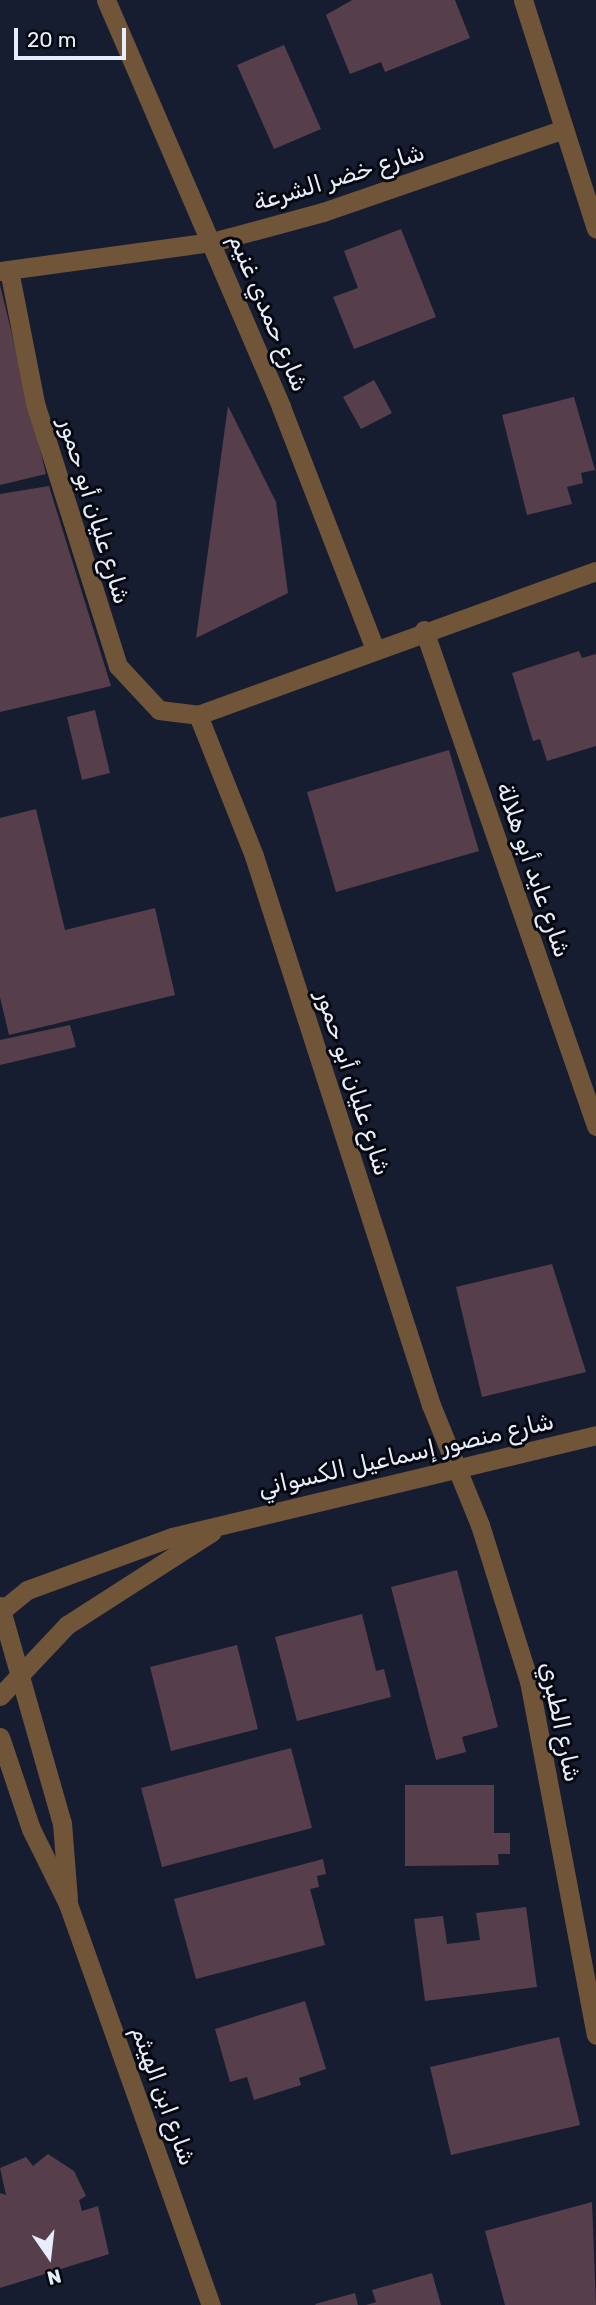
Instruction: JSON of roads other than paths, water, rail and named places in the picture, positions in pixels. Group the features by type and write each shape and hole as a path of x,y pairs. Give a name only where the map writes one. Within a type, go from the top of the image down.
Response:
{"street":[{"name":"شارع حمدي غنيم","path":"106,0 212,242 374,649"},
{"path":"523,0 596,229"},
{"name":"شارع خضر الشرعة","path":"4,271 212,242 323,212 564,129"},
{"name":"شارع عليان أبو حمور","path":"4,271 35,403 118,666 145,701 176,716 198,715 424,630 596,571"},
{"name":"شارع عايد أبو هلالة","path":"424,630 596,1126"},
{"name":"شارع عليان أبو حمور","path":"198,715 254,856 454,1469"},
{"name":"شارع منصور إسماعيل الكسواني","path":"1,1609 58,1577 228,1522 596,1435"},
{"name":"شارع الطبري","path":"454,1469 480,1525 530,1681 596,2035"},
{"name":"شارع منصور إسماعيل الكسواني","path":"0,1696 19,1669 112,1594 228,1522"},
{"name":"شارع ابن الهيثم","path":"1,1609 62,1823 68,1904"},
{"name":"شارع ابن الهيثم","path":"0,1737 31,1829 68,1904 211,2305"}]}
